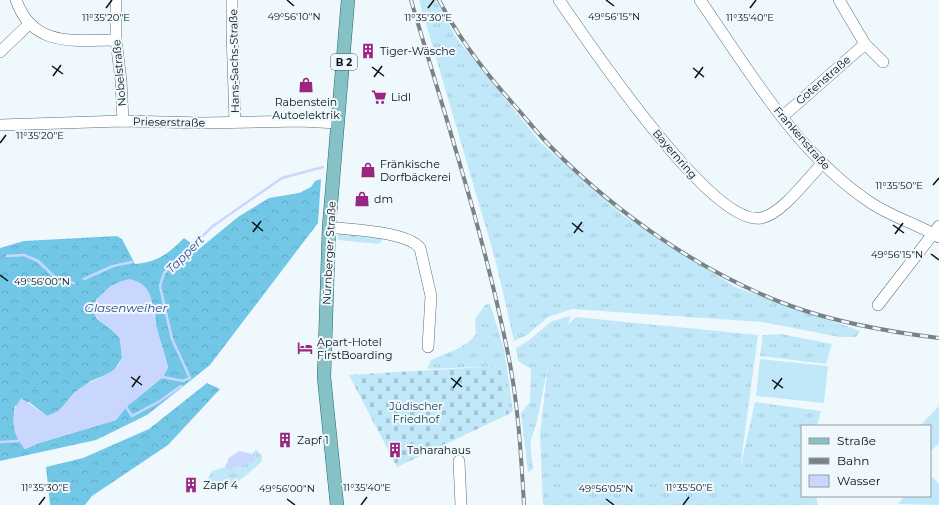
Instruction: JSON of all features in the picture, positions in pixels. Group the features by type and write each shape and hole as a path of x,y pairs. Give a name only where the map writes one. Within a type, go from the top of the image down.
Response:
{"main road":[{"name":"Nürnberger Straße","path":"337,505 324,376 329,227 348,0"}],"street":[{"path":"16,0 29,24 40,34 52,38 116,40"},
{"name":"Nobelstraße","path":"116,0 116,40 121,80 123,121"},
{"name":"Hans-Sachs-Straße","path":"232,0 235,122"},
{"name":"Bayernring","path":"559,0 663,143 700,183 735,210 753,218 768,215 778,210 822,164"},
{"name":"Frankenstraße","path":"700,0 782,116 822,164 872,204 937,232"},
{"path":"839,0 865,44 883,62"},
{"path":"0,52 29,24"},
{"name":"Gotenstraße","path":"782,116 865,44"},
{"name":"Prieserstraße","path":"0,125 123,121 300,121 338,123"},
{"path":"329,227 387,234 415,242 420,248 431,296 428,347"},
{"path":"878,305 937,232"},
{"path":"459,461 461,505"}],"green space":[{"path":"419,0 436,0 457,39 540,142 624,216 735,287 860,331 856,337 840,337 762,322 572,309 548,317 527,335 514,341 496,262"},
{"path":"321,179 318,223 210,365 147,415 96,440 0,461 0,248 24,241 117,236 122,239 135,264 143,263 168,253 184,238 199,249 238,217 269,198 299,193 311,187 315,181","holes":["112,285 155,312 156,327 168,367 163,377 126,407 116,420 39,443 25,449 16,434 14,423 15,406 29,402 47,416 60,411 74,393 91,381 113,372 122,358 120,338 97,319 93,311 96,300"]},
{"path":"341,230 381,236 382,240 379,244 338,240 337,235"},
{"path":"490,304 504,349 513,411 509,414 500,366 427,369 431,360 461,347 472,339 476,334 475,319 485,305"},
{"path":"571,316 568,324 576,317 758,335 740,469 755,402 821,411 817,425 801,425 801,497 816,497 818,505 543,505 540,434 548,366 537,421 530,443 533,469 528,472 521,413 530,402 531,369 518,361 516,348 528,341 552,321"},
{"path":"781,334 832,344 826,364 760,356 763,335"},
{"path":"760,359 828,366 824,403 756,396"},
{"name":"Jüdischer Friedhof","path":"500,366 509,414 397,467 349,375"},
{"path":"207,383 220,389 168,445 92,496 85,505 50,505 46,467 83,458 149,429"},
{"path":"939,406 939,443 931,451 931,425 921,425"},
{"path":"256,449 262,456 262,461 240,480 228,487 215,491 206,483 212,471 225,467 229,470 248,463 256,457 252,454"},
{"path":"931,476 939,484 939,505 898,504 904,497 931,497"}],"water":[{"name":"Glasenweiher","path":"129,279 144,286 151,298 155,320 168,367 163,377 126,407 116,420 39,443 25,449 17,437 14,424 15,411 21,398 47,416 60,409 74,393 108,374 119,364 122,358 120,338 98,318 94,313 94,308 96,301 109,288"},
{"path":"239,451 252,454 256,457 254,461 229,470 225,467 229,458"}],"waterway":[{"name":"Tappert","path":"163,377 183,381 190,378 172,339 160,286 164,273 213,226 282,178 323,167"},
{"path":"7,256 24,255 38,261 58,280 74,283"},
{"path":"84,279 113,266 132,262"},
{"name":"Tappert","path":"126,407 132,416 160,401 181,386"},
{"path":"0,442 18,441"}],"railway":[{"path":"411,0 475,217 487,261 507,349 514,388 524,505"},
{"path":"439,0 455,29 474,56 547,142 604,196 663,240 726,277 758,293 791,306 864,326 939,338"}],"place":[{"name":"Tiger-Wäsche","path":"368,51"},
{"name":"Rabenstein Autoelektrik","path":"306,85"},
{"name":"Lidl","path":"379,97"},
{"name":"Fränkische Dorfbäckerei","path":"368,170"},
{"name":"dm","path":"362,199"},
{"name":"Apart-Hotel FirstBoarding","path":"305,348"},
{"name":"Zapf 1","path":"285,440"},
{"name":"Taharahaus","path":"395,450"},
{"name":"Zapf 4","path":"191,485"}]}
